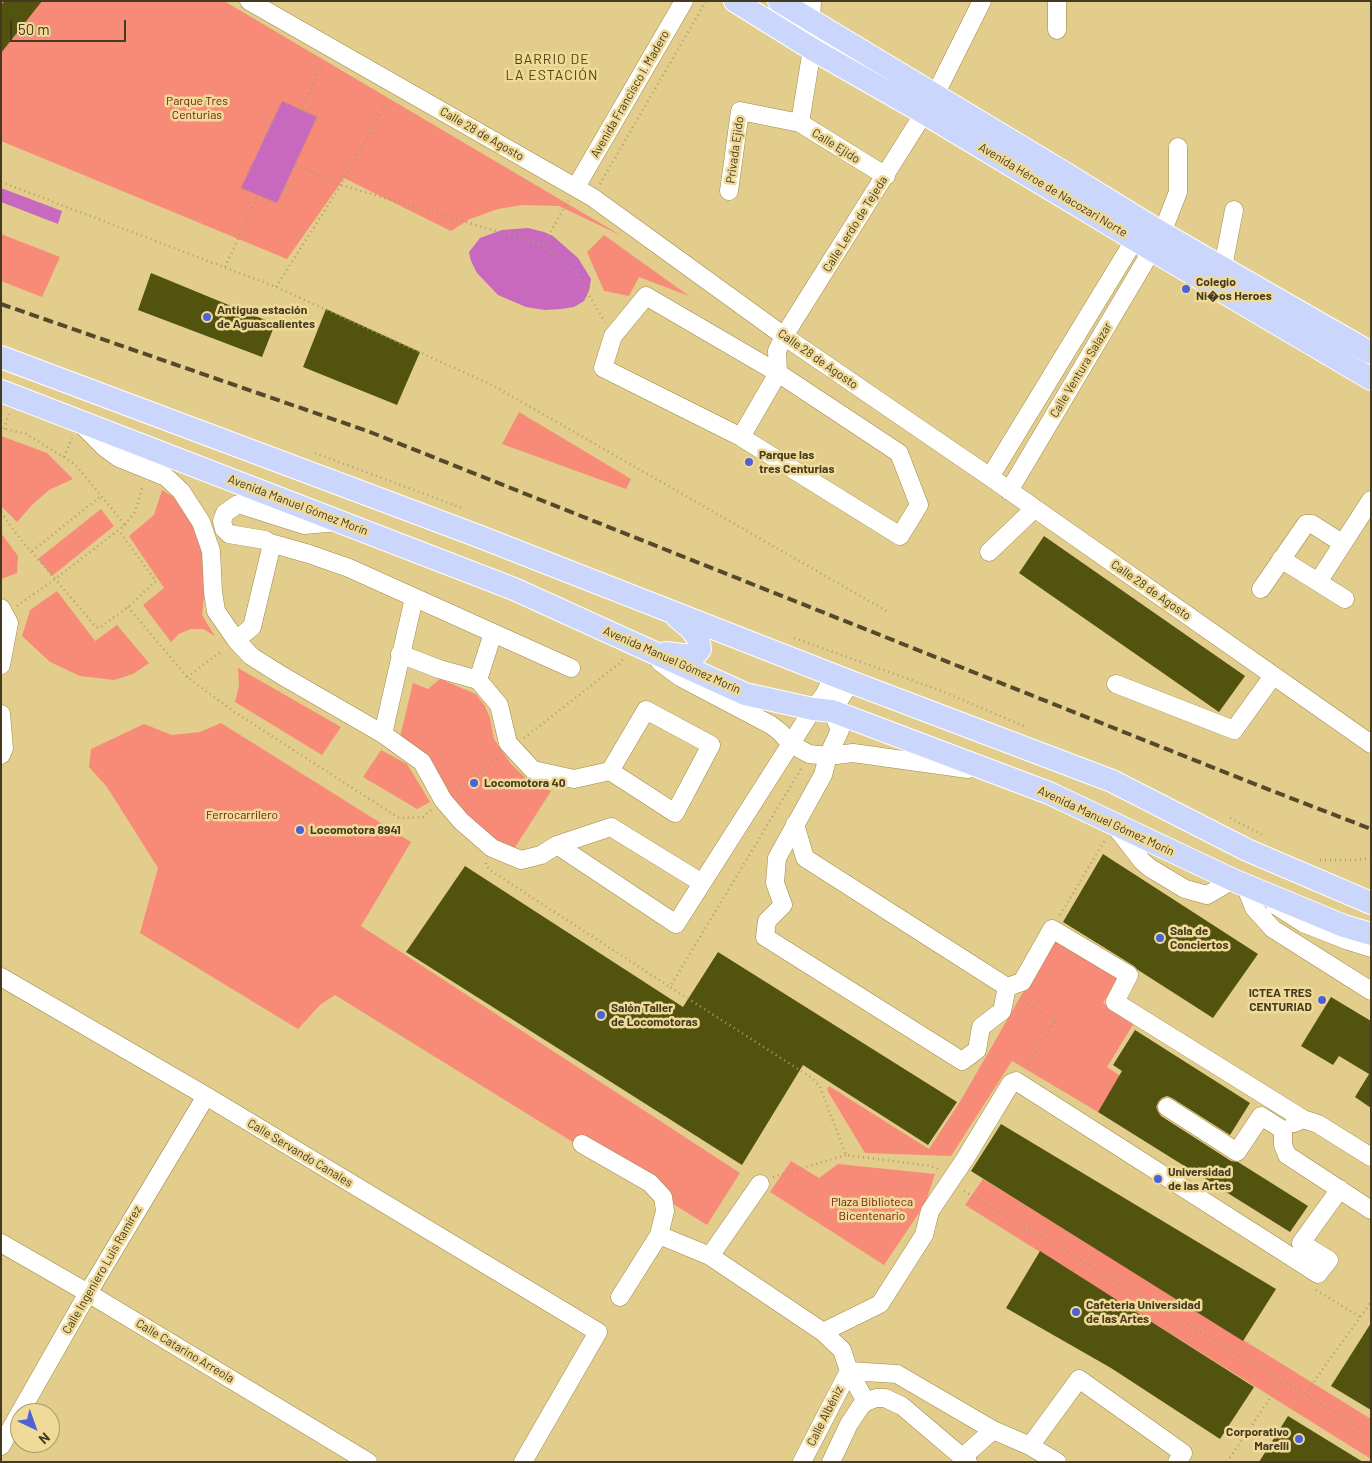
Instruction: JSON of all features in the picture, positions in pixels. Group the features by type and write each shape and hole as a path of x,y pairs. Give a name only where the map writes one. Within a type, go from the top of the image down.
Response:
{"main road":[{"name":"Avenida Héroe de Nacozari Norte","path":"734,1 812,49 930,104 1063,172 1150,241 1371,379"},
{"name":"Avenida Héroe de Nacozari Norte","path":"779,1 812,11 930,104"},
{"name":"Avenida Héroe de Nacozari Norte","path":"1150,241 1223,267 1371,353"},
{"path":"1,357 478,536 1112,781 1248,850 1371,904"},
{"name":"Avenida Manuel Gómez Morín","path":"1,391 514,589 745,694 822,710 1049,793 1114,825 1247,885 1344,926 1371,934"},
{"path":"634,643 670,654 690,656 700,650 698,639 692,630 668,609"}],"street":[{"name":"Calle 28 de Agosto","path":"249,1 592,197 784,336 1009,490 1371,744"},
{"name":"Avenida Francisco I. Madero","path":"576,187 684,1"},
{"name":"Calle Lerdo de Tejeda","path":"778,373 777,351 784,336 930,104 982,1"},
{"path":"1057,1 1057,30"},
{"name":"Calle Ejido","path":"812,49 800,123 886,176"},
{"name":"Privada Ejido","path":"729,191 740,111 800,123"},
{"path":"1150,241 1178,192 1178,146"},
{"path":"1223,267 1234,210"},
{"name":"Calle Ventura Salazar","path":"990,477 1150,241"},
{"name":"Calle Ventura Salazar","path":"1009,490 1150,241"},
{"path":"646,296 778,373 899,453 919,506 900,536 741,437 603,368 613,336 646,296"},
{"path":"741,437 778,373"},
{"path":"78,421 104,447 119,458 166,477 176,486 201,522 211,551 216,610 236,640 251,656 382,734 422,762 443,800 461,822 492,848 521,860 541,856 556,845 611,827 702,882"},
{"path":"1318,582 1371,500"},
{"path":"342,522 304,525 238,504 225,513 222,521 224,529 229,534 265,540 349,568 572,668"},
{"path":"989,552 1034,509"},
{"path":"1261,589 1306,524 1312,524 1342,543"},
{"path":"236,640 252,627 271,548 270,543"},
{"path":"1281,559 1345,599"},
{"path":"382,734 414,598"},
{"path":"1,665 9,623 4,611"},
{"path":"478,680 493,633"},
{"path":"634,643 680,677 771,725 791,744 809,754 828,756 853,753 991,772"},
{"path":"400,654 439,669 478,680 499,705 508,743 534,770 574,779 610,771 675,813 711,745 646,710 610,771"},
{"path":"1116,684 1234,730 1273,676"},
{"path":"556,845 676,924 791,744 822,710 824,695 842,678"},
{"path":"822,710 840,730 828,756 823,775 777,858 775,883 783,905 767,921 765,937 962,1061 977,1050 981,1027 1002,1011 1014,984 1052,929 1129,975 1115,1002 1303,1120 1318,1124 1371,1157"},
{"path":"1,714 4,748 1,755"},
{"path":"795,824 805,858 1014,984"},
{"path":"1247,885 1304,924 1371,948"},
{"path":"1247,885 1254,908 1273,929 1371,991"},
{"name":"Calle Servando Canales","path":"1,977 206,1096 598,1332 523,1462"},
{"path":"823,1332 880,1304 924,1235 930,1211 1011,1083 1016,1080 1318,1274 1329,1260 1302,1243 1340,1189"},
{"name":"Calle Ingeniero Luis Ramírez","path":"1,1446 88,1293 206,1096"},
{"path":"1167,1107 1237,1152 1261,1116 1283,1130"},
{"path":"1283,1130 1293,1123 1303,1120"},
{"path":"1283,1130 1283,1145 1287,1155 1371,1210"},
{"path":"582,1144 650,1183 663,1197 665,1211 659,1235 620,1297"},
{"path":"710,1256 760,1184"},
{"path":"659,1235 710,1256 823,1332 842,1350 848,1371 866,1402 885,1398 895,1401 965,1459 993,1430"},
{"name":"Calle Catarino Arreola","path":"1,1242 368,1462"},
{"path":"848,1371 897,1374 993,1430 1030,1446 1057,1462"},
{"name":"Calle Albéniz","path":"802,1462 848,1371"},
{"path":"1030,1446 1079,1379 1183,1453 1177,1462"},
{"name":"Calle Albéniz","path":"831,1462 855,1414 866,1402"},
{"path":"822,1424 845,1435"}],"path":[{"path":"592,197 706,1"},
{"path":"301,110 330,47"},
{"path":"276,287 341,185 396,85"},
{"path":"282,101 301,110 317,118 277,203 241,188 282,101"},
{"path":"296,164 341,185 543,246 576,274 613,336"},
{"path":"1,182 276,287 492,385 890,612"},
{"path":"543,246 576,187"},
{"path":"225,267 258,195"},
{"path":"1,428 26,434 75,464 125,525"},
{"path":"4,611 55,579 125,525 135,512 148,470"},
{"path":"31,552 101,496"},
{"path":"1,512 31,552 96,627 99,628 128,607 156,581 118,530"},
{"path":"128,607 154,639"},
{"path":"187,678 236,640"},
{"path":"670,987 809,754"},
{"path":"1052,929 1114,825"},
{"path":"492,848 486,858 486,866 493,872 812,1078 820,1087 846,1155"},
{"path":"1312,860 1371,858"},
{"path":"1014,984 1022,1000 1056,1020 1016,1080"},
{"path":"760,1184 765,1180 846,1155 932,1166 943,1171 949,1183 1371,1435"},
{"path":"1318,1274 1310,1286 1360,1317"},
{"path":"1305,1394 1371,1302"},
{"path":"1227,1462 1281,1382"}],"green space":[{"name":"Parque Tres Centurias","path":"1,1 224,1 622,236 559,206 523,205 498,209 470,219 451,231 344,178 287,259 1,141"},
{"path":"1,234 60,257 42,297 1,281"},
{"path":"604,235 689,296 639,277 629,296 604,291 587,252"},
{"path":"519,412 631,479 626,489 502,444"},
{"path":"1,436 47,453 73,479 49,490 17,522 1,506"},
{"path":"162,490 177,499 190,516 200,540 204,562 205,588 202,615 215,636 203,629 191,629 179,634 171,642 143,605 164,588 129,536 154,515"},
{"path":"101,509 114,526 52,576 38,559"},
{"path":"1,533 18,556 17,573 1,579"},
{"path":"57,591 95,641 117,625 149,663 133,674 114,680 80,676 50,662 22,636 30,610"},
{"path":"238,668 341,727 322,755 235,702 239,686"},
{"path":"440,679 476,694 485,706 490,718 494,739 511,764 531,783 551,791 514,849 490,839 455,810 400,737 413,683 428,689"},
{"name":"Ferrocarrilero","path":"221,723 411,842 361,926 740,1173 707,1225 335,995 320,1005 298,1029 140,933 158,868 107,787 89,767 91,749 144,724 172,735 200,732"},
{"path":"381,750 407,764 430,802 417,809 363,777"},
{"path":"1053,940 1118,978 1103,1003 1134,1023 1107,1067 1167,1107 1161,1115 1114,1086 1098,1112 1012,1061 951,1156 865,1153 827,1090 829,1086 929,1149 961,1100"},
{"name":"Plaza Biblioteca Bicentenario","path":"791,1161 819,1178 838,1164 935,1174 925,1204 884,1265 770,1192"},
{"path":"983,1179 1371,1419 1371,1459 965,1205"}],"shaded area":[{"path":"282,101 317,117 277,203 241,188"},
{"path":"1,188 62,211 58,224 1,202"},
{"path":"528,228 553,236 578,258 591,279 589,291 584,301 574,307 561,309 545,310 526,307 498,295 477,273 469,252 480,238 502,230"}],"building":[{"path":"5,1 42,1 1,53 1,5"},
{"name":"Antigua estación de Aguascalientes","path":"151,273 275,324 262,357 138,310"},
{"path":"326,309 420,352 397,405 303,367"},
{"path":"1044,536 1245,676 1219,712 1019,573"},
{"name":"Sala de Conciertos","path":"1103,854 1258,954 1213,1018 1063,922"},
{"name":"Salón Taller de Locomotoras","path":"465,866 683,1007 718,952 957,1102 928,1145 803,1065 742,1165 406,952"},
{"path":"1331,997 1371,1021 1371,1108 1355,1097 1369,1074 1339,1056 1333,1065 1301,1046"},
{"path":"1135,1030 1250,1103 1230,1135 1167,1096 1158,1102 1156,1107 1161,1116 1231,1161 1238,1162 1308,1206 1290,1232 1098,1112 1122,1071 1113,1065"},
{"path":"1001,1124 1276,1289 1243,1341 971,1171"},
{"path":"1040,1251 1254,1387 1220,1439 1111,1368 1006,1308"},
{"path":"1371,1323 1371,1410 1331,1386"},
{"name":"Corporativo Marelli","path":"1288,1416 1363,1462 1259,1462"}],"railway":[{"path":"1,304 370,432 1371,829"}],"place":[{"name":"Colegio Ni�os Heroes","path":"1186,289"},
{"name":"Antigua estación de Aguascalientes","path":"207,317"},
{"name":"Parque las tres Centurias","path":"749,462"},
{"name":"Locomotora 40","path":"474,783"},
{"name":"Locomotora 8941","path":"300,830"},
{"name":"Sala de Conciertos","path":"1160,938"},
{"name":"ICTEA TRES CENTURIAD","path":"1322,1000"},
{"name":"Salón Taller de Locomotoras","path":"601,1015"},
{"name":"Universidad de las Artes","path":"1158,1179"},
{"name":"Cafeteria Universidad de las Artes","path":"1076,1312"},
{"name":"Corporativo Marelli","path":"1299,1439"}],"district":[{"name":"BARRIO DE LA ESTACIÓN","path":"552,68"}]}
